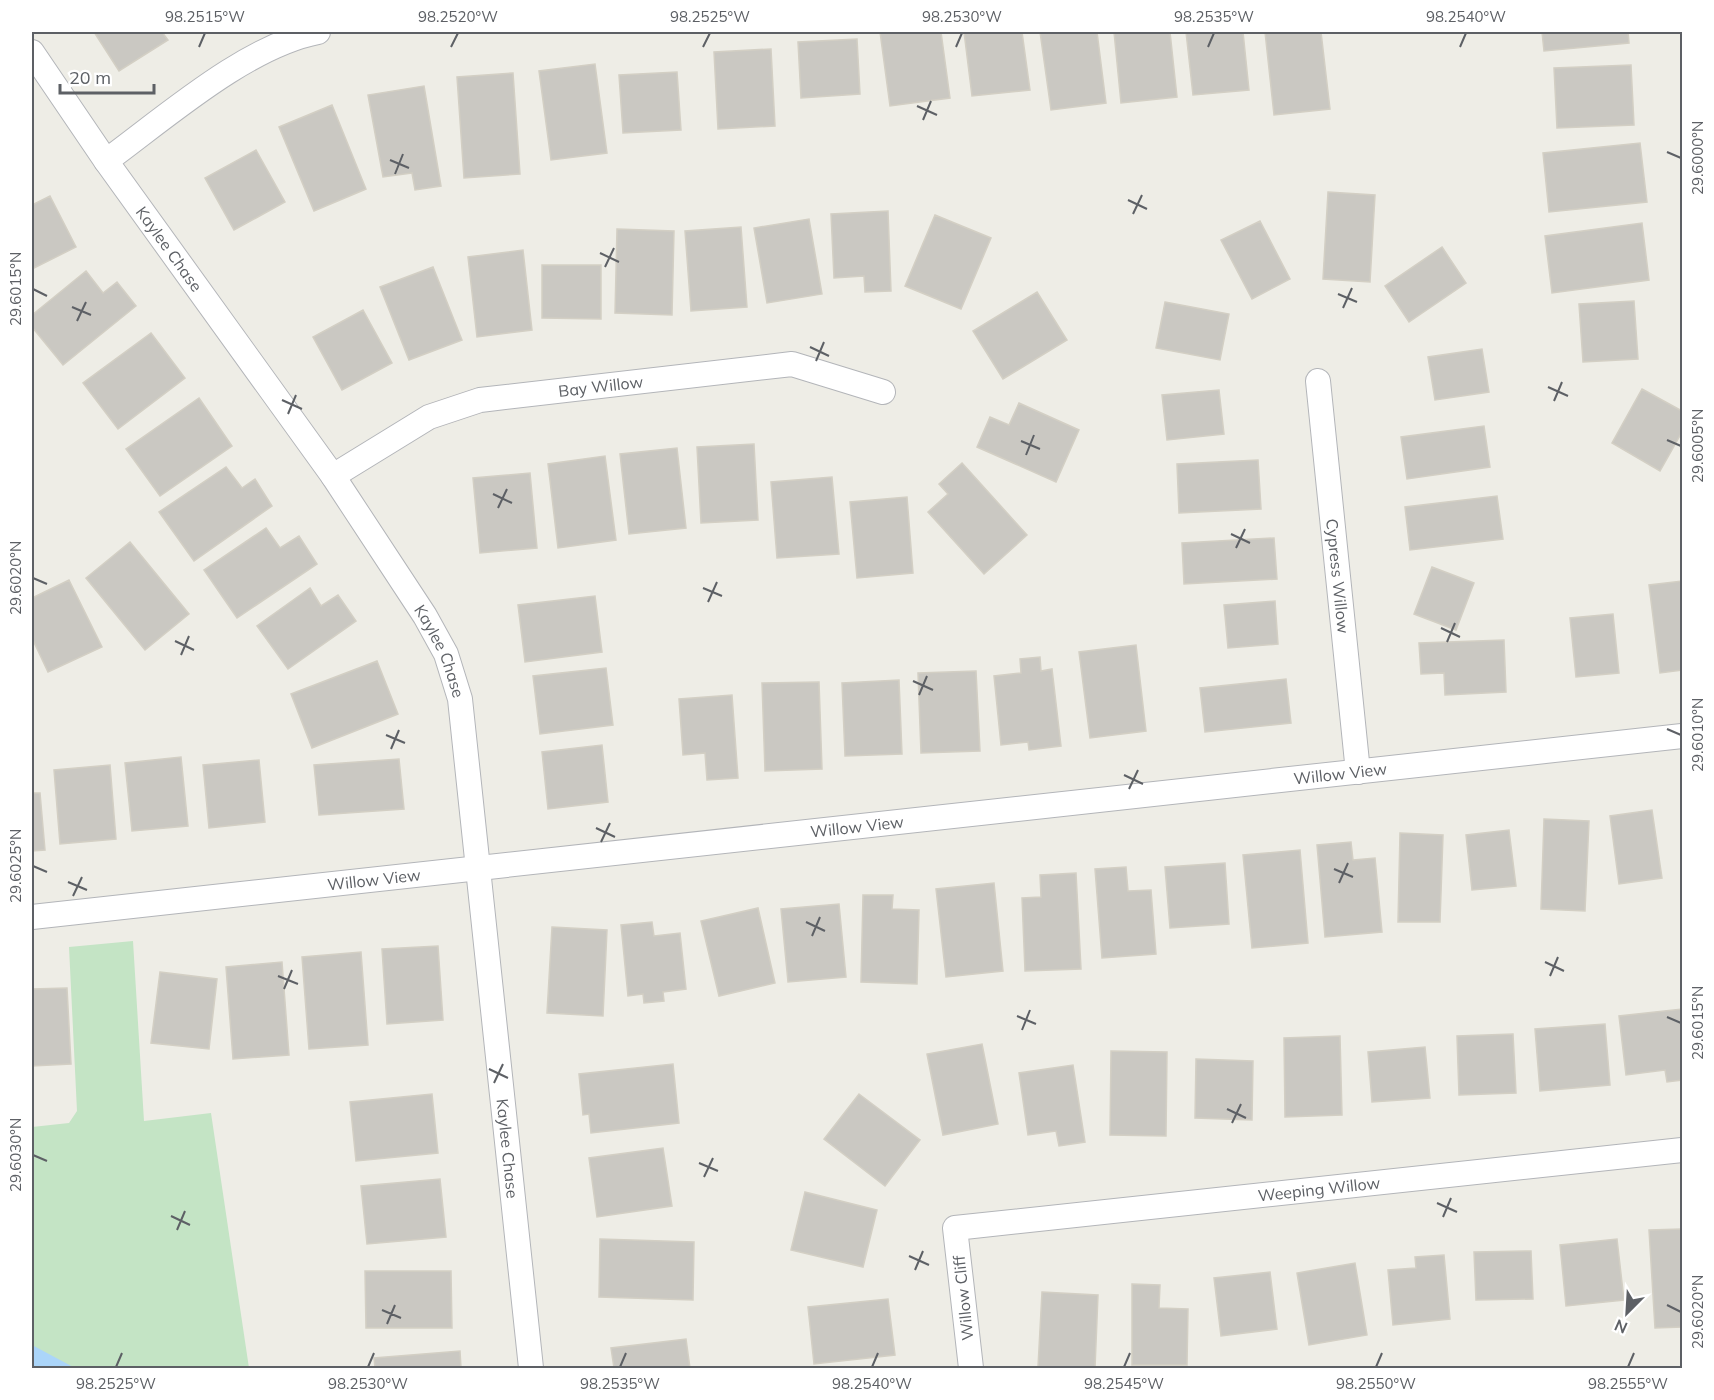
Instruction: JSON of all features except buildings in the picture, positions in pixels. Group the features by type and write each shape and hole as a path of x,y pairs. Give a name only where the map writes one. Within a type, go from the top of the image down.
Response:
{"street":[{"path":"106,161 239,65 304,34 318,32"},
{"name":"Kaylee Chase","path":"32,52 106,161 333,476 425,616 446,654 460,699 531,1368"},
{"name":"Bay Willow","path":"333,476 429,417 480,400 792,364 883,392"},
{"name":"Cypress Willow","path":"1318,381 1358,772"},
{"name":"Willow View","path":"32,917 1683,736"},
{"name":"Weeping Willow","path":"955,1228 1683,1150"},
{"name":"Willow Cliff","path":"955,1228 971,1368"}],"green space":[{"path":"133,941 144,1121 211,1113 249,1368 32,1368 32,1127 69,1123 77,1111 69,947"}],"water":[{"path":"32,1345 75,1368 32,1368"}]}
